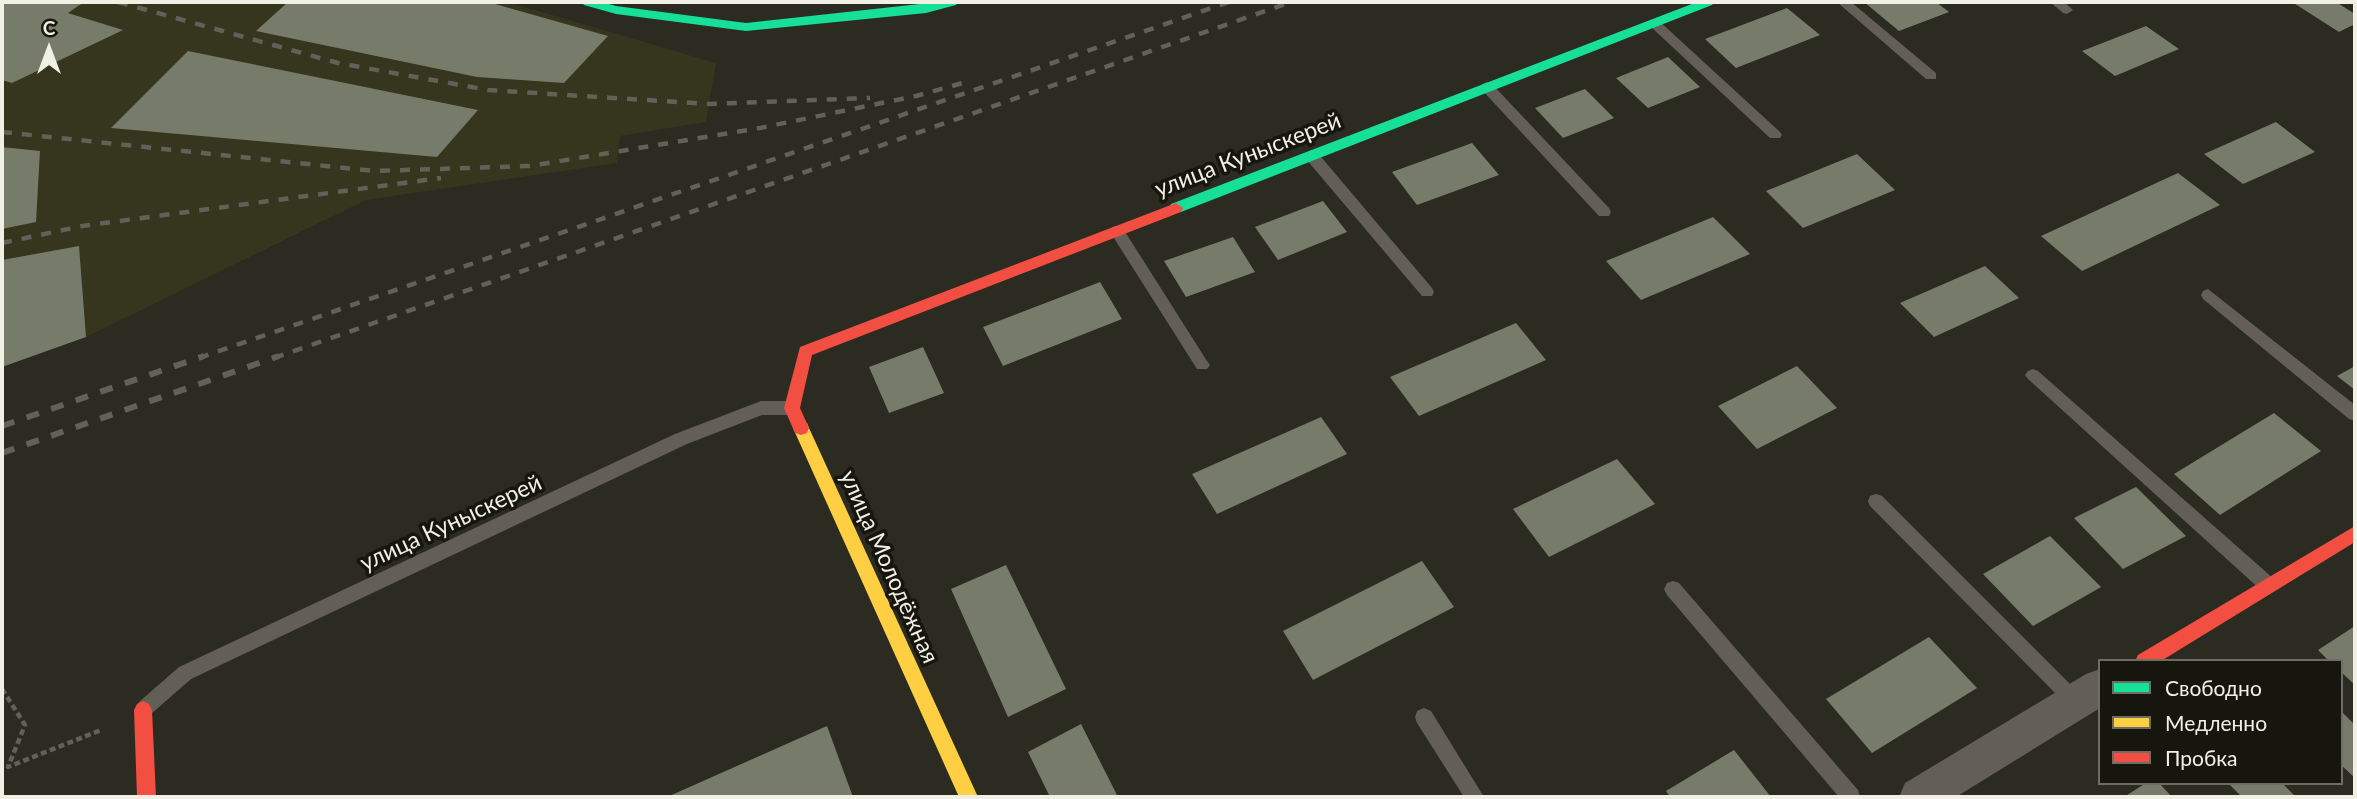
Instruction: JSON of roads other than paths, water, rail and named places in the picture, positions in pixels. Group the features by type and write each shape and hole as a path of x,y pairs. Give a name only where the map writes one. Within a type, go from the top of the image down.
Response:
{"street":[{"path":"588,2 616,10 746,27 926,9 951,2"},
{"name":"улица Куныскерей","path":"792,408 805,351 1708,2"},
{"name":"улица Молодёжная","path":"792,408 969,797"},
{"path":"2147,659 2353,538"},
{"path":"1919,797 2088,695"},
{"path":"143,710 147,797"}],"lane":[{"path":"1843,2 1931,76"},
{"path":"1654,23 1775,135"},
{"path":"1487,87 1604,212"},
{"path":"1311,155 1427,292"},
{"path":"1117,231 1202,365"},
{"path":"2208,295 2355,414"},
{"path":"2033,375 2269,585"},
{"name":"улица Куныскерей","path":"143,710 185,673 669,445 761,408 792,408"},
{"path":"1876,502 2088,695"},
{"path":"1674,589 1851,797"},
{"path":"1424,717 1475,797"}],"railway":[{"path":"118,2 338,63 488,90 709,104 870,98"},
{"path":"199,358 1229,2"},
{"path":"274,358 1291,2"},
{"path":"2,132 374,171 530,166 760,128 916,96 970,81"},
{"path":"2,243 82,226 441,178"},
{"path":"2,426 204,356"},
{"path":"2,453 279,356"}]}
